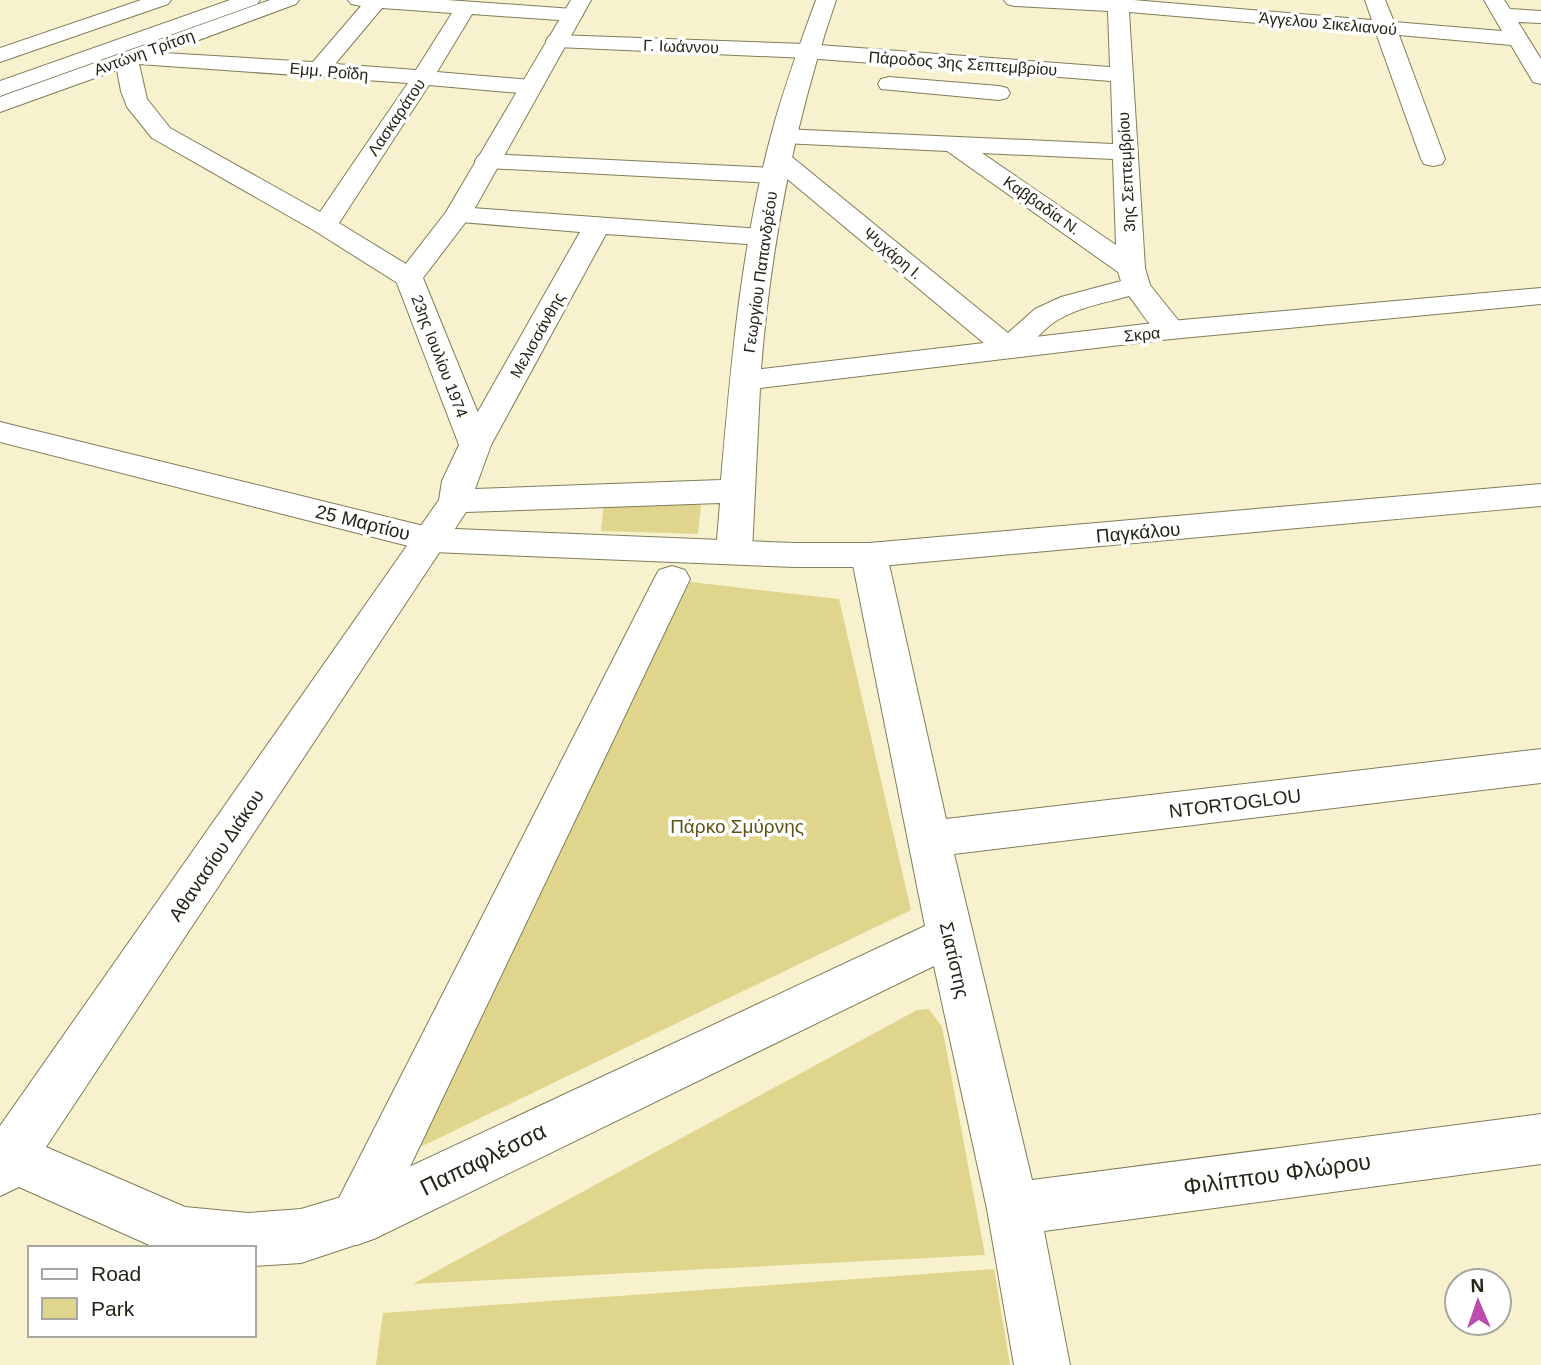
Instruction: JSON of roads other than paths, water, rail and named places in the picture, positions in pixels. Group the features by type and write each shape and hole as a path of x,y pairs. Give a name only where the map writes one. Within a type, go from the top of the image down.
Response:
{"main road":[{"path":"0,55 161,0"},
{"path":"0,89 250,0"},
{"name":"Αντώνη Τρίτση","path":"0,105 289,0"},
{"name":"Γεωργίου Παπανδρέου","path":"734,552 745,380 761,237 778,156 806,51 826,0"},
{"name":"Άγγελου Σικελιανού","path":"1014,0 1240,8 1385,28 1516,39"},
{"path":"1375,0 1433,159"},
{"path":"319,69 368,1 465,8 577,7"},
{"name":"3ης Σεπτεμβρίου","path":"1119,2 1133,277"},
{"name":"23ης Ιουλίου 1974","path":"475,445 409,278 457,215 577,7"},
{"path":"1498,7 1541,16"},
{"path":"1498,7 1541,77"},
{"name":"Λασκαράτου","path":"324,225 422,79 465,8"},
{"name":"Γ. Ιωάννου","path":"557,41 806,51"},
{"name":"Πάροδος 3ης Σεπτεμβρίου","path":"806,51 1121,75"},
{"path":"127,57 132,97 161,133 324,225 409,278"},
{"name":"Εμμ. Ροΐδη","path":"127,57 319,69 531,87"},
{"path":"800,76 826,78"},
{"path":"866,82 999,93"},
{"path":"487,161 778,156 953,142 1126,152"},
{"name":"Καββαδία Ν.","path":"953,142 1133,277"},
{"name":"Ψυχάρη Ι.","path":"778,156 1008,348"},
{"path":"457,215 761,237"},
{"name":"Μελισσάνθης","path":"475,445 598,224"},
{"path":"1008,348 1045,315 1133,277 1171,330"},
{"name":"Σκρα","path":"745,380 1171,330 1541,296"},
{"name":"25 Μαρτίου","path":"0,432 444,520 734,552"},
{"path":"475,445 444,520 737,491"},
{"name":"Παγκάλου","path":"734,552 869,555 1541,495"},
{"name":"Αθανασίου Διάκου","path":"3,1160 444,520"},
{"name":"Σιατίστης","path":"869,555 950,936 1013,1209 1042,1365"},
{"path":"357,1219 673,579"},
{"name":"NTORTOGLOU","path":"929,839 1541,766"},
{"name":"Παπαφλέσσα","path":"3,1160 184,1233 248,1240 301,1236 357,1219 950,936"},
{"name":"Φιλίππου Φλώρου","path":"1013,1209 1541,1139"}],"park label":[{"name":"Πάρκο Σμύρνης","path":"737,826"}]}
